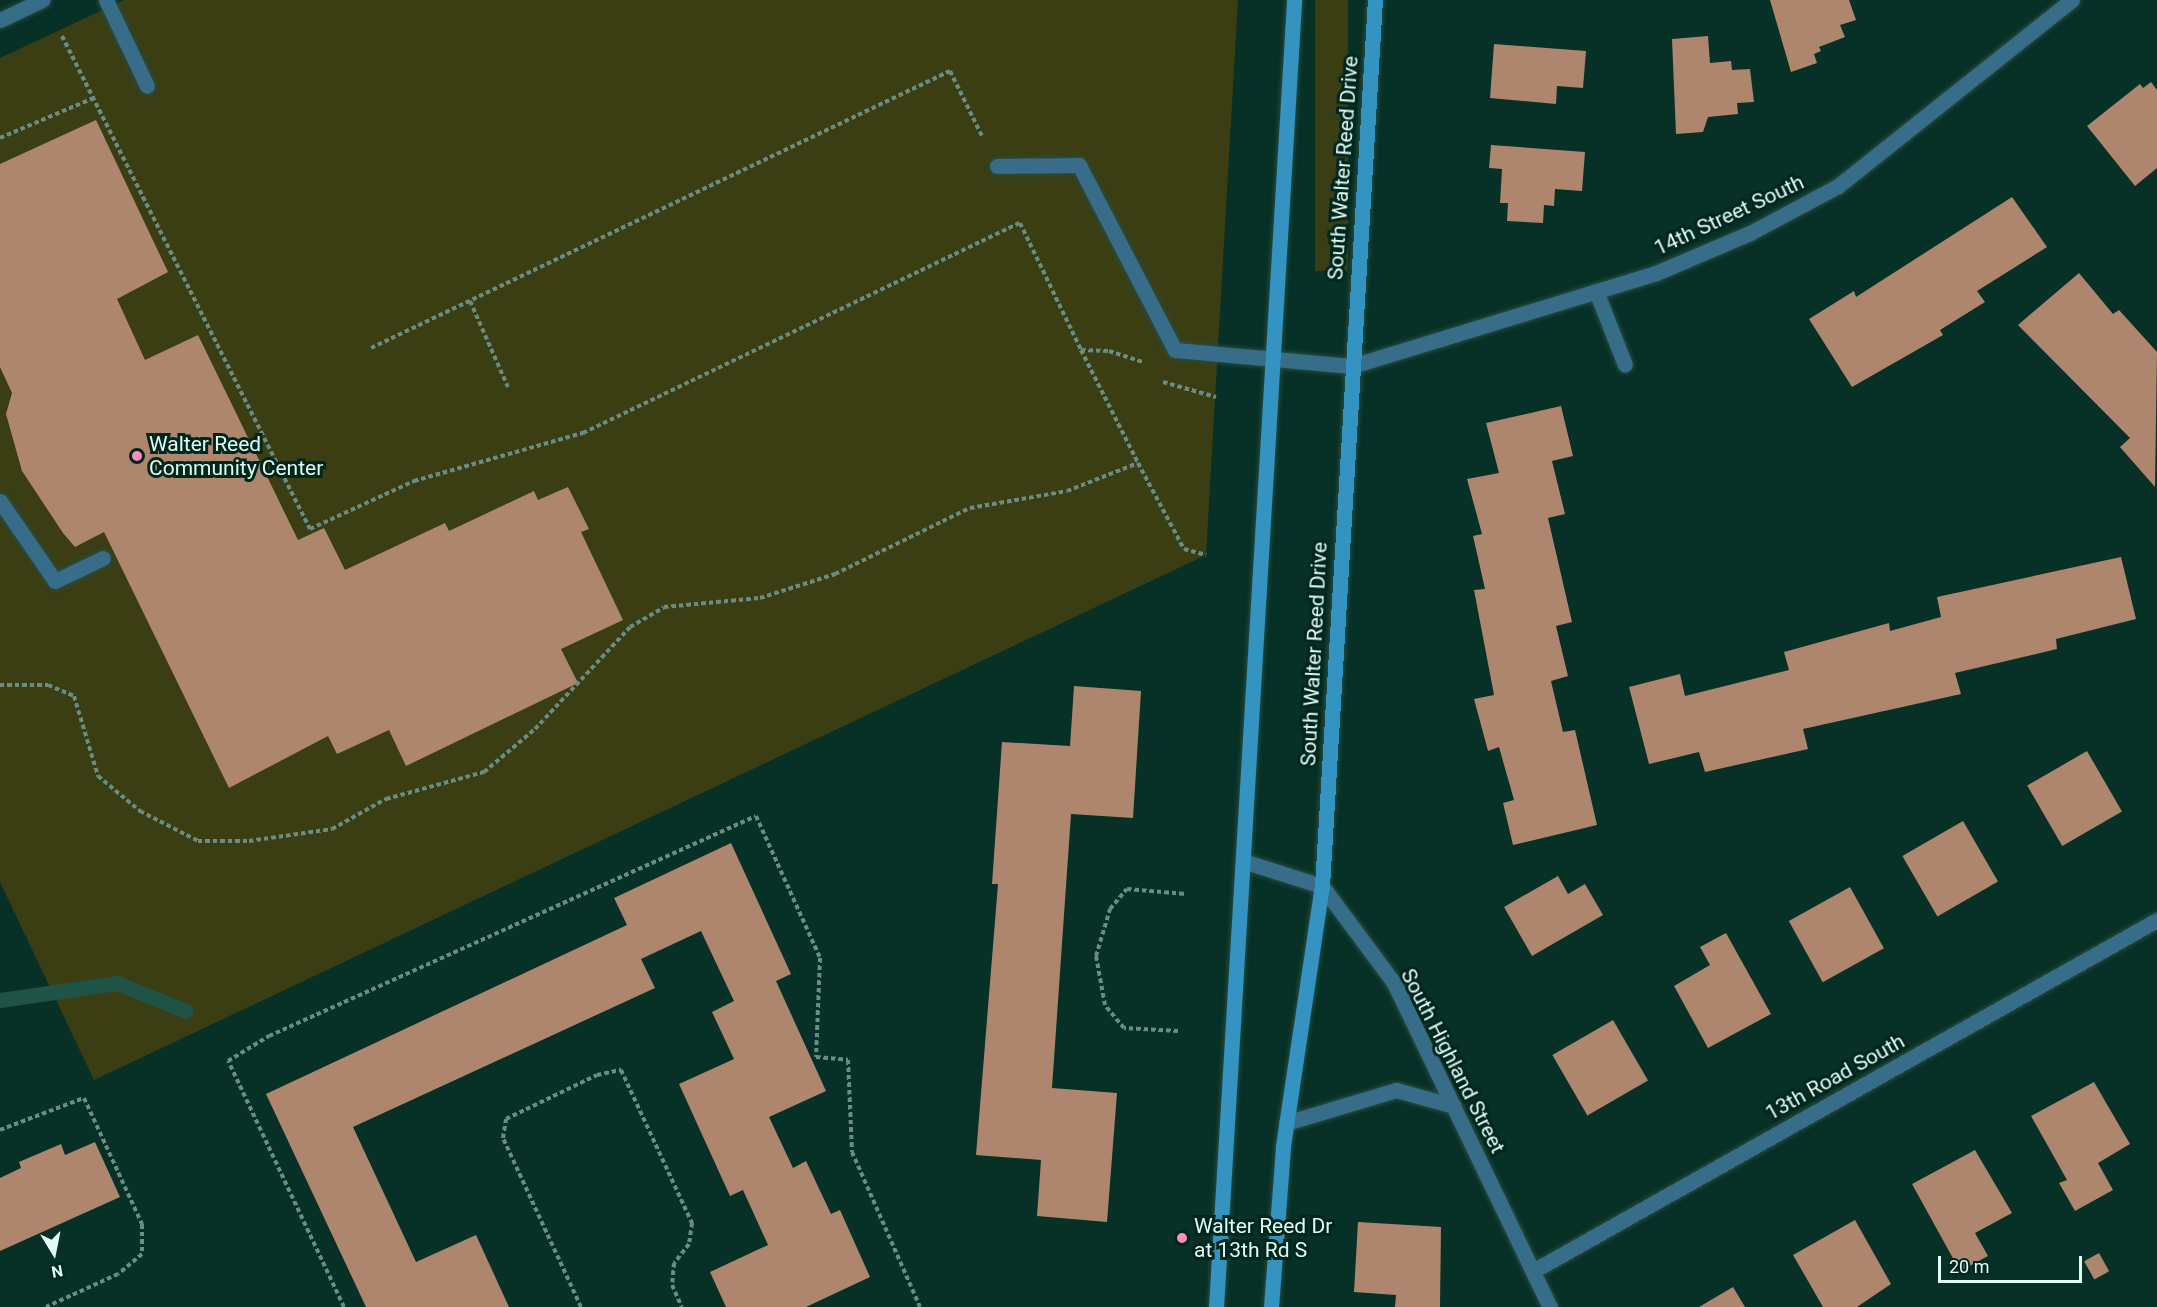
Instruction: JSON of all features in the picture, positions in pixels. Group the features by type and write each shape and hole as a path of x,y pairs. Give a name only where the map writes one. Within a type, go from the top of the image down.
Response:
{"main road":[{"path":"1216,1307 1294,0"},
{"name":"South Walter Reed Drive","path":"1271,1307 1286,1123 1322,886 1375,0"}],"street":[{"path":"0,20 42,0"},
{"path":"106,0 147,86"},
{"name":"14th Street South","path":"1352,366 1656,273 1750,233 1838,186 2072,0"},
{"path":"997,166 1079,165 1175,350 1352,366"},
{"path":"1596,291 1625,365"},
{"path":"0,501 55,581 103,558"},
{"path":"1243,861 1322,886"},
{"name":"South Highland Street","path":"1322,886 1394,983 1550,1307"},
{"name":"13th Road South","path":"1533,1271 2157,920"},
{"path":"1286,1123 1396,1090 1454,1106"}],"path":[{"path":"62,36 96,97 310,529 414,481 583,433 1020,223 1081,350 1184,549 1206,555"},
{"path":"372,348 950,71 997,166"},
{"path":"0,138 96,97"},
{"path":"470,301 508,387"},
{"path":"1081,350 1109,351 1147,366"},
{"path":"1160,379 1166,386 1216,397"},
{"path":"0,685 48,685 74,696 88,759 98,776 140,811 198,841 249,841 332,829 386,798 484,772 535,729 630,627 664,607 760,598 835,574 970,508 1067,491 1138,463"},
{"path":"344,1307 228,1061 280,1031 756,816 820,958 816,1057 848,1060 852,1152 920,1307"},
{"path":"1178,1031 1124,1028 1105,1005 1096,956 1110,909 1127,889 1186,894"},
{"path":"581,1307 503,1138 506,1119 597,1075 621,1070 692,1223 689,1244 674,1263 672,1286 682,1307"},
{"path":"0,1130 84,1098 142,1224 142,1254 118,1275 46,1307"}],"green space":[{"path":"124,0 1238,0 1206,555 94,1080 0,882 0,58"},
{"path":"1315,0 1348,0 1348,271 1315,271"}],"building":[{"path":"1770,0 1849,0 1856,20 1840,25 1845,37 1819,47 1821,51 1814,54 1817,63 1791,72"},
{"path":"1708,36 1710,63 1731,61 1732,70 1750,69 1754,102 1737,103 1738,114 1708,117 1703,132 1676,134 1672,39"},
{"path":"1494,44 1586,51 1583,88 1557,86 1556,104 1490,98"},
{"path":"2151,82 2157,90 2157,168 2135,186 2087,126 2140,84 2143,88"},
{"name":"Walter Reed Community Center","path":"96,120 168,272 117,299 145,360 198,335 298,540 324,528 345,570 445,523 449,531 534,491 538,500 568,487 589,529 581,532 623,620 561,649 578,683 406,766 389,730 337,754 328,736 229,788 104,532 75,547 63,533 22,471 6,414 12,393 0,367 0,164"},
{"path":"1491,145 1585,152 1582,191 1555,189 1554,206 1544,205 1543,223 1507,221 1508,203 1500,203 1502,169 1489,168"},
{"path":"2012,197 2047,247 1977,291 1985,302 1940,330 1943,335 1852,387 1809,319 1854,291 1856,297"},
{"path":"2079,273 2113,314 2119,310 2157,352 2155,487 2120,447 2130,438 2018,325"},
{"path":"1561,406 1573,456 1552,461 1565,514 1548,518 1572,622 1556,626 1568,676 1551,681 1563,732 1575,730 1597,825 1513,845 1503,803 1514,800 1499,747 1488,751 1474,699 1494,695 1474,590 1485,589 1473,536 1482,534 1467,479 1499,473 1486,423"},
{"path":"2121,557 2136,619 2056,639 2057,649 1955,673 1961,694 1803,729 1808,749 1705,772 1699,752 1649,764 1629,687 1680,674 1685,696 1789,670 1784,652 1889,623 1890,631 1941,617 1937,597"},
{"path":"1074,686 1141,691 1133,818 1071,814 1052,1088 1117,1093 1107,1222 1037,1216 1041,1160 976,1155 998,884 992,884 1002,742 1070,746"},
{"path":"2087,751 2122,812 2062,846 2027,786"},
{"path":"1963,821 1998,882 1937,917 1902,856"},
{"path":"731,843 791,974 776,981 826,1091 769,1117 793,1168 806,1161 831,1214 840,1210 870,1277 806,1307 726,1307 710,1272 768,1245 743,1190 730,1196 679,1084 734,1059 712,1012 734,1001 701,931 641,959 655,988 353,1127 416,1262 476,1235 509,1307 366,1307 266,1094 627,925 614,898"},
{"path":"1558,876 1568,894 1585,884 1603,915 1532,956 1504,907"},
{"path":"1850,887 1884,948 1823,982 1789,921"},
{"path":"1726,933 1771,1014 1708,1048 1674,986 1710,965 1700,947"},
{"path":"1613,1020 1648,1081 1587,1116 1552,1055"},
{"path":"2094,1082 2130,1144 2098,1163 2113,1190 2075,1211 2059,1183 2067,1180 2031,1116"},
{"path":"95,1142 120,1197 0,1251 0,1178 21,1168 19,1162 61,1144 65,1155"},
{"path":"1975,1150 2012,1213 1975,1233 1988,1256 1960,1271 1912,1184"},
{"path":"1855,1220 1891,1284 1857,1307 1823,1307 1793,1255"},
{"path":"1358,1222 1441,1227 1440,1307 1395,1307 1396,1295 1354,1292"},
{"path":"2099,1253 2109,1271 2094,1280 2084,1261"},
{"path":"1733,1287 1745,1307 1699,1307"}],"waterway":[{"path":"0,1000 117,983 186,1011"}],"place":[{"name":"Walter Reed Community Center","path":"137,456"},
{"name":"Walter Reed Dr at 13th Rd S","path":"1182,1238"}]}
